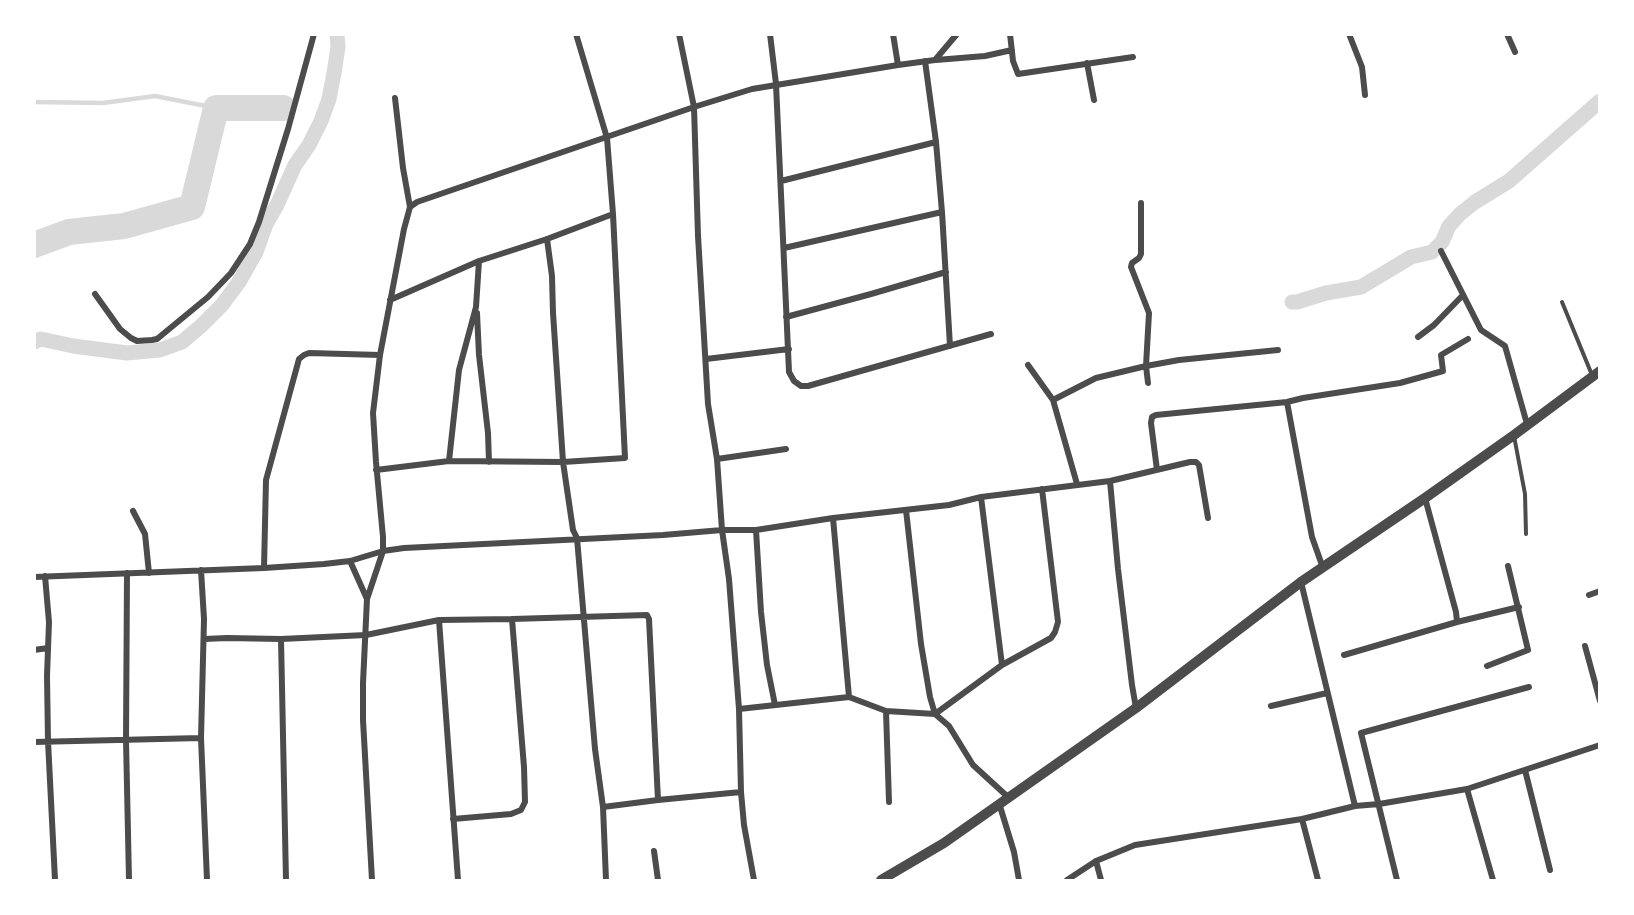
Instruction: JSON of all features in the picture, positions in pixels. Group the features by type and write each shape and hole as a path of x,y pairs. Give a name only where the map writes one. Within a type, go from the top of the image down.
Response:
{"street":[{"path":"94,294 120,329 131,338 137,341 152,340 157,339 208,297 231,273 250,244 259,222 314,34"},
{"path":"376,470 449,461 563,462 625,458 607,138 576,34"},
{"path":"679,34 694,106 698,236 708,404 717,459 729,579 739,709 744,825 754,880"},
{"path":"770,34 776,84 789,372 794,381 801,386 820,382 991,334"},
{"path":"893,34 898,64"},
{"path":"935,60 957,34"},
{"path":"1010,34 1013,61 1018,74 1133,57"},
{"path":"1349,34 1362,67 1365,95"},
{"path":"1508,34 1515,52"},
{"path":"410,207 417,202 694,106 753,89 898,64 985,56 1012,50"},
{"path":"925,61 936,142 950,346"},
{"path":"1087,63 1094,100"},
{"path":"372,880 363,683 367,599 383,551 374,413 380,355 410,207 395,98"},
{"path":"781,181 936,142"},
{"path":"1142,203 1141,254 1131,267 1149,316 1146,366 1148,383"},
{"path":"784,248 942,212"},
{"path":"390,300 478,261 547,239 613,214"},
{"path":"547,239 552,276 563,462 573,530 577,538 594,738 603,807 606,880"},
{"path":"1441,251 1481,330 1505,346 1527,424"},
{"path":"478,261 476,307 489,462"},
{"path":"786,316 946,272"},
{"path":"1418,337 1434,325 1463,295"},
{"path":"449,461 459,370 476,307"},
{"path":"1156,470 1151,423 1152,417 1156,415 1287,402 1400,383 1443,371 1441,355 1468,339"},
{"path":"706,359 789,349"},
{"path":"1053,400 1102,376 1146,366 1179,360 1278,350"},
{"path":"264,568 266,480 299,359 309,353 380,355"},
{"path":"1028,365 1053,400 1077,484"},
{"path":"881,880 944,843 1137,708 1301,582 1514,435 1596,373"},
{"path":"1287,402 1312,537 1323,568"},
{"path":"717,459 786,449"},
{"path":"34,577 264,568 350,561 383,551 404,548 756,530 832,518 949,505 981,497 1110,481 1196,462 1202,476 1208,518"},
{"path":"1110,481 1118,569 1132,686 1137,708"},
{"path":"739,709 849,698 886,711 935,714 1002,665 1051,638 1057,627 1056,600 1042,489"},
{"path":"981,497 1002,665"},
{"path":"1425,498 1457,622"},
{"path":"906,510 921,644 935,714 950,726 973,765 1003,800 1019,880"},
{"path":"133,511 145,534 149,573"},
{"path":"832,518 849,698"},
{"path":"756,530 761,612 767,665 775,705"},
{"path":"350,561 367,599"},
{"path":"1487,666 1528,650 1508,566"},
{"path":"201,570 204,639 201,738 207,880"},
{"path":"127,573 126,740 129,880"},
{"path":"45,576 49,622 48,741 55,880"},
{"path":"1301,582 1355,806"},
{"path":"1589,594 1599,591"},
{"path":"1344,655 1457,622 1519,607"},
{"path":"204,639 281,639 366,635 439,620 647,615 658,800"},
{"path":"453,819 511,814 521,810 525,802 512,619"},
{"path":"439,620 458,880"},
{"path":"281,639 286,880"},
{"path":"1585,646 1599,701"},
{"path":"34,650 48,648"},
{"path":"1396,880 1361,733 1530,687"},
{"path":"1271,706 1327,693"},
{"path":"886,711 890,802"},
{"path":"34,742 201,738"},
{"path":"1067,880 1096,861 1135,845 1302,819 1355,806 1467,789 1599,745"},
{"path":"1526,771 1550,870"},
{"path":"1467,789 1493,880"},
{"path":"603,807 741,792"},
{"path":"1302,819 1318,880"},
{"path":"654,852 658,880"},
{"path":"1096,861 1101,880"}],"lane":[{"path":"1562,302 1596,373"},
{"path":"1514,435 1525,494 1526,534"}],"waterway":[{"path":"34,342 41,339 127,353 160,350 182,342 221,306 239,282 256,252 266,224 295,165 309,145 321,121 329,99 334,73 338,47 337,34"},
{"path":"34,102 103,103 155,96 216,108"},
{"path":"1292,302 1361,287 1411,257 1432,252 1442,242 1449,226 1460,214 1509,181 1600,101"},
{"path":"34,245 69,232 124,226 192,207 216,108 283,108"}]}
